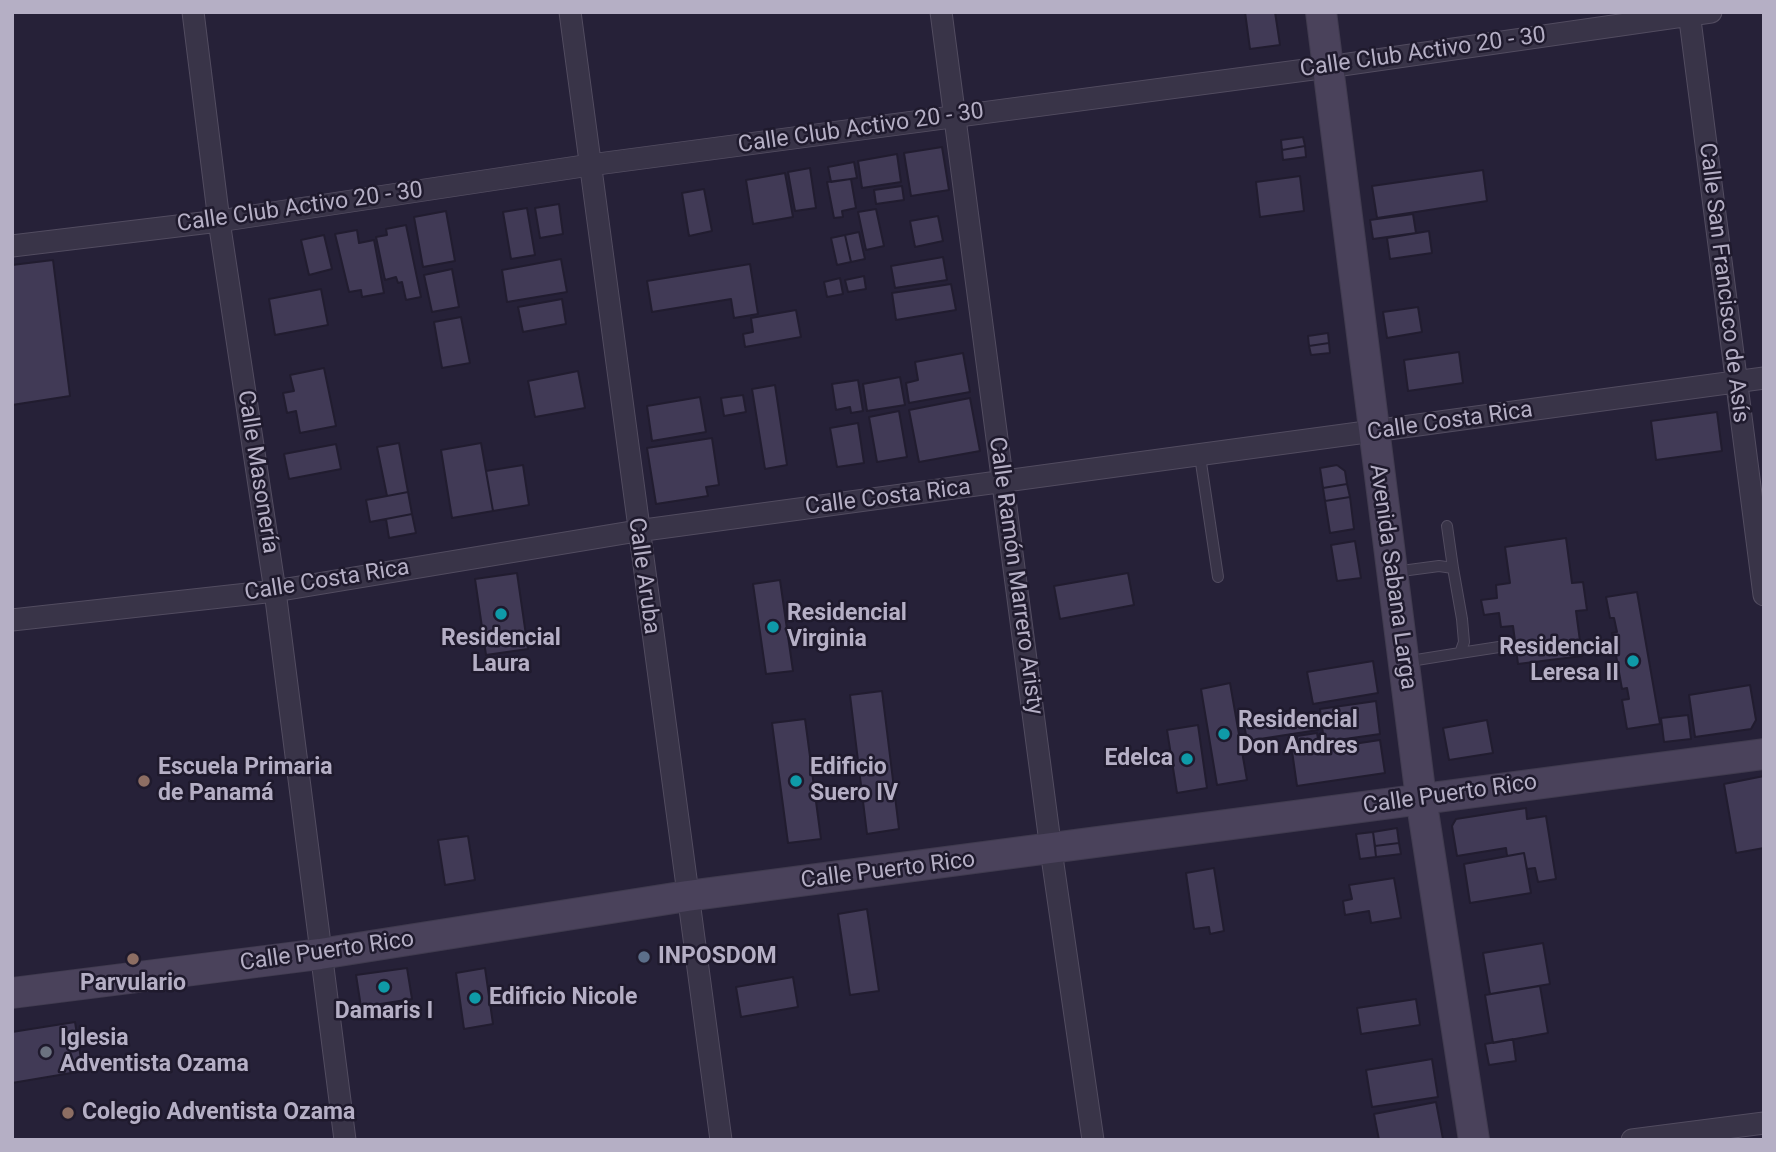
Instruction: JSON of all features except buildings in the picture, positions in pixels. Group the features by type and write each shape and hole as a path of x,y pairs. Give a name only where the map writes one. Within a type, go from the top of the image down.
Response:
{"street":[{"name":"Calle Masonería","path":"193,12 219,220 275,590 345,1140"},
{"name":"Calle Aruba","path":"570,12 637,531 721,1140"},
{"name":"Calle Ramón Marrero Aristy","path":"941,12 1051,850 1093,1140"},
{"name":"Avenida Sabana Larga","path":"1321,12 1372,433 1421,798 1474,1140"},
{"name":"Calle Club Activo 20 - 30","path":"12,246 219,220 590,165 1328,67 1711,12"},
{"name":"Calle San Francisco de Asís","path":"1689,14 1764,595"},
{"name":"Calle Costa Rica","path":"12,620 275,590 637,531 1764,378"},
{"name":"Calle Puerto Rico","path":"12,993 320,954 687,897 1764,754"},
{"path":"1632,1140 1764,1123"}],"lane":[{"path":"1200,456 1217,578"},
{"path":"1447,526 1465,642 1460,653"},
{"path":"1391,572 1439,566 1453,568"},
{"path":"1403,662 1499,647"}],"place":[{"name":"Residencial Laura","path":"501,614"},
{"name":"Residencial Virginia","path":"773,627"},
{"name":"Residencial Leresa II","path":"1633,661"},
{"name":"Residencial Don Andres","path":"1224,734"},
{"name":"Edelca","path":"1187,759"},
{"name":"Escuela Primaria de Panamá","path":"144,781"},
{"name":"Edificio Suero IV","path":"796,781"},
{"name":"INPOSDOM","path":"644,957"},
{"name":"Parvulario","path":"133,959"},
{"name":"Damaris I","path":"384,987"},
{"name":"Edificio Nicole","path":"475,998"},
{"name":"Iglesia Adventista Ozama","path":"46,1052"},
{"name":"Colegio Adventista Ozama","path":"68,1113"}]}
